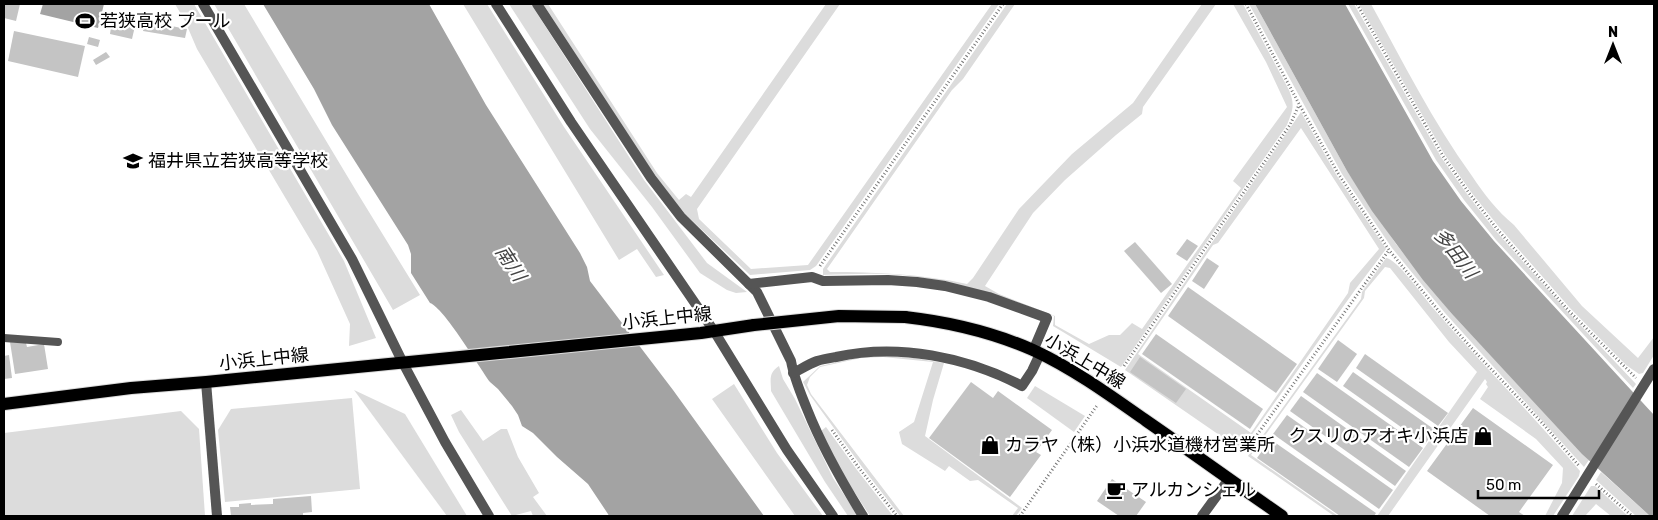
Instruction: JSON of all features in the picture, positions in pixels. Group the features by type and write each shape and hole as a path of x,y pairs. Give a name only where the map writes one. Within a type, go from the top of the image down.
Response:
{"main road":[{"name":"小浜上中線","path":"4,404 131,388 403,363 707,332 838,316 905,317 963,326 1037,352 1078,374 1282,516"}],"street":[{"path":"203,4 352,258 403,363 445,442 489,516"},
{"path":"496,4 707,332 833,516"},
{"path":"537,4 651,178 681,217 757,292 791,361 793,373 814,426 838,476 864,516"},
{"path":"749,284 812,277 824,281 888,280 926,283 968,292 1047,318 1037,352 1022,386 1004,376 962,362 914,354 871,351 818,361 793,373"},
{"path":"1562,516 1654,369"},
{"path":"206,382 217,516"},
{"path":"1202,516 1228,479"}],"lane":[{"path":"4,338 58,342"}],"path":[{"path":"812,277 1003,4"},
{"path":"1246,4 1339,175 1389,250 1475,352 1589,474 1632,516"},
{"path":"1357,4 1443,156 1469,193 1497,229 1568,310 1643,387"},
{"path":"1124,366 1290,125 1299,104"},
{"path":"1247,449 1389,250"},
{"path":"1020,516 1106,393"},
{"path":"831,429 897,516"}],"shaded area":[{"path":"175,4 194,4 344,261 376,338 349,346 350,324 317,251 197,49 185,21"},
{"path":"214,4 244,4 420,295 393,310"},
{"path":"463,4 487,4 564,127 664,275 656,277 637,249 619,260"},
{"path":"509,4 531,4 644,180 707,263 747,292 736,293 727,290 700,273 652,207 590,129"},
{"path":"543,4 548,4 657,173 679,200 686,194 691,197 826,4 840,4 697,209 699,219 751,269 808,265 992,4 999,4 816,266 810,270 750,275 685,214 655,176"},
{"path":"1007,4 1015,4 963,79 952,90 827,269 830,272 893,274 823,275 823,269"},
{"path":"1202,4 1216,4 1143,107 1142,114 1065,180 1033,213 985,286 999,294 1055,316 1055,325 1089,344 1109,335 1120,335 1132,323 1142,329 1241,188 1233,181 1287,107 1266,62 1233,4 1243,4 1289,90 1293,104 1291,115 1287,125 1121,367 1053,326 1054,316 1021,303 970,288 908,275 967,284 973,278 1019,209 1072,154 1133,103"},
{"path":"1249,4 1255,4 1347,171 1396,244 1452,314 1589,460 1584,467 1445,313 1392,248 1342,174"},
{"path":"1348,4 1354,4 1441,157 1467,194 1495,230 1567,311 1636,384 1633,388 1496,240 1464,200 1436,160"},
{"path":"1359,4 1371,4 1431,113 1481,189 1582,306 1638,358 1654,337 1654,355 1643,373 1639,374 1626,365 1570,308 1471,192 1445,155"},
{"path":"1301,112 1337,176 1386,249 1241,450 1125,370","holes":["1301,128 1379,249 1350,283 1348,293 1251,433 1138,354 1213,245 1218,243"]},
{"path":"1386,258 1403,271 1432,307 1580,471 1579,476 1553,516 1545,516 1562,483 1563,468 1536,439 1480,399 1488,387 1485,379 1388,516 1377,516 1477,372 1449,342 1390,268 1385,267 1365,291 1364,298 1251,455 1338,516 1334,516 1248,456 1361,299 1362,292"},
{"path":"871,355 914,358 944,363 925,436 1022,508 1016,516 1012,516 1018,508 978,480 970,481 949,466 945,471 902,444 899,432 914,422 933,362 883,357 861,358 820,367 810,377 807,385 811,394 904,516 900,516 862,467 810,395 803,382 820,366"},
{"path":"779,366 783,379 795,399 833,478 858,516 848,516 825,482 771,391 772,374"},
{"path":"734,384 777,453 823,516 795,516 712,399"},
{"path":"1035,386 1085,416 1074,432 1027,398"},
{"path":"354,390 405,414 467,516 447,516"},
{"path":"352,398 360,489 225,502 218,430 231,409"},
{"path":"461,410 483,441 501,429 507,429 518,457 539,493 533,497 547,516 533,516 531,511 512,516 459,432 451,415"},
{"path":"181,411 199,429 205,516 4,516 4,433"},
{"path":"826,427 893,516 870,516 842,473 821,431"},
{"path":"1601,472 1650,516 1636,516 1596,480"},
{"path":"1591,486 1595,486 1628,516 1611,516 1596,504 1585,516 1572,516"}],"water":[{"name":"若狭高校 プール","path":"43,4 104,4 98,28 40,14"},
{"name":"南川","path":"263,4 429,4 486,105 580,253 587,267 590,281 673,390 764,516 609,516 588,484 533,433 522,426 512,406 490,382 444,315 430,303 411,273 411,254 408,245 332,125 314,89"},
{"name":"多田川","path":"1255,4 1345,4 1433,161 1461,201 1494,241 1654,415 1654,516 1650,516 1582,454 1452,314 1423,280 1372,211 1347,171"}],"building":[{"path":"4,4 20,4 16,21 4,18"},
{"path":"112,21 135,26 132,39 110,34"},
{"path":"145,21 187,29 185,38 143,31"},
{"path":"14,31 85,46 78,77 8,61"},
{"path":"89,37 100,40 98,47 87,44"},
{"path":"106,52 110,57 96,65 93,60"},
{"path":"1187,239 1198,246 1187,261 1176,254"},
{"path":"1135,242 1172,284 1161,293 1124,251"},
{"path":"1207,258 1219,266 1204,289 1192,281"},
{"path":"1188,287 1297,364 1276,393 1168,316"},
{"path":"1156,334 1263,409 1250,429 1142,354"},
{"path":"1338,340 1357,354 1337,382 1318,369"},
{"path":"10,342 26,343 27,347 44,344 48,369 15,374"},
{"path":"1365,354 1448,413 1438,426 1356,368"},
{"path":"9,355 12,378 4,379 4,356"},
{"path":"1140,357 1186,389 1176,403 1130,372"},
{"path":"1353,372 1435,430 1425,444 1343,386"},
{"path":"1317,373 1423,448 1409,467 1303,392"},
{"name":"カラヤ（株）小浜水道機材営業所","path":"971,382 993,398 998,391 1052,430 1036,452 1041,455 1010,497 929,438"},
{"path":"1301,396 1406,471 1395,486 1290,411"},
{"name":"クスリのアオキ小浜店","path":"1473,408 1553,465 1519,512 1525,516 1490,516 1427,471"},
{"path":"1287,415 1393,490 1379,509 1273,434"},
{"path":"1270,439 1376,513 1374,516 1340,516 1257,458"},
{"name":"アルカンシェル","path":"1112,479 1146,502 1136,516 1119,516 1097,501"},
{"path":"311,496 312,512 303,513 303,516 231,516 230,507 239,507 239,504 273,504 273,499"}],"place":[{"name":"若狭高校 プール","path":"85,21"},
{"name":"福井県立若狭高等学校","path":"133,161"},
{"name":"クスリのアオキ小浜店","path":"1483,436"},
{"name":"カラヤ（株）小浜水道機材営業所","path":"990,445"},
{"name":"アルカンシェル","path":"1116,490"}]}
